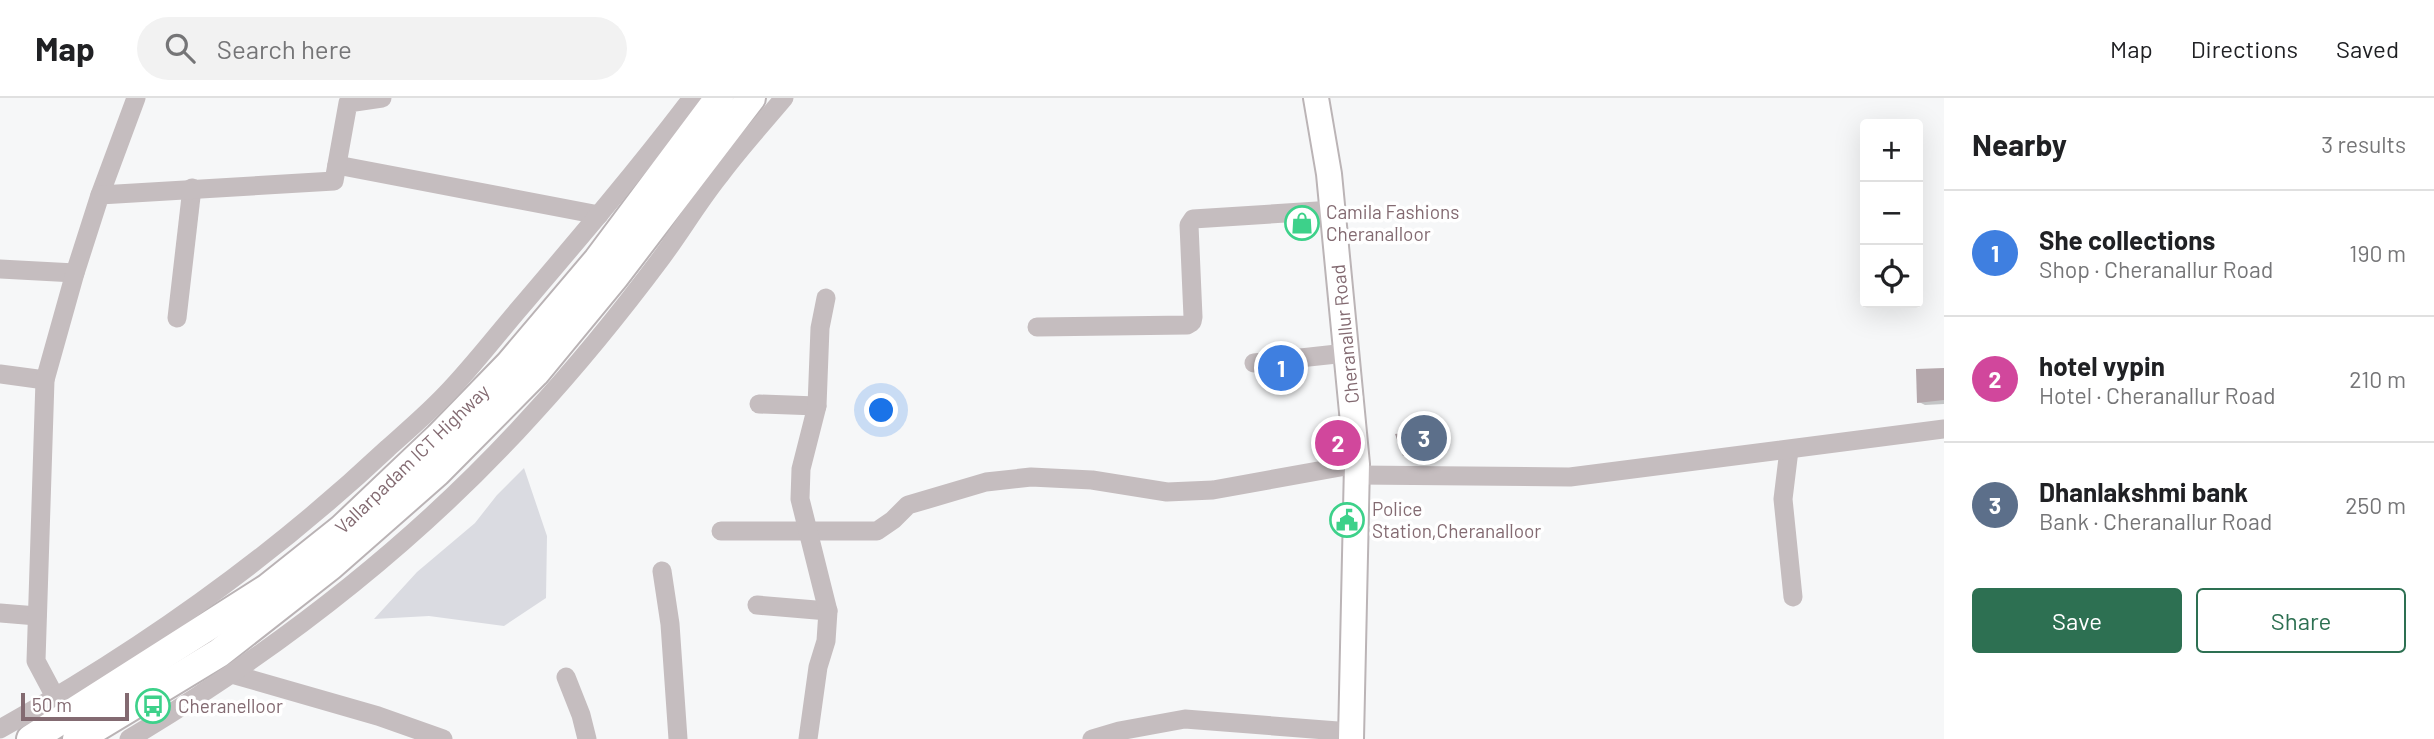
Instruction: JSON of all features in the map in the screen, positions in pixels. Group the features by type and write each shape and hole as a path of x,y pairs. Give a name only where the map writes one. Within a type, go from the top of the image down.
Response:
{"highway":[{"name":"Vallarpadam ICT Highway","path":"694,151 719,98"},
{"name":"Vallarpadam ICT Highway","path":"31,739 73,726 219,653 330,566 437,472 535,373 607,268 694,151 751,98"}],"main road":[{"name":"Cheranallur Road","path":"1316,98 1333,210 1357,469 1351,735"}],"street":[{"path":"73,726 36,661 45,380 100,195 136,98"},
{"path":"100,195 334,181 348,100 382,98"},
{"path":"129,739 155,732 394,548 530,417 615,318 664,255 694,151 692,98"},
{"path":"0,729 73,726 179,617 306,522 444,396 483,354 599,215 694,151 784,98"},
{"path":"337,165 599,215"},
{"path":"177,317 192,188"},
{"path":"1037,327 1187,325 1192,322 1193,317 1189,225 1193,219 1333,210"},
{"path":"0,269 75,273"},
{"path":"808,739 818,667 826,641 828,611 800,499 801,469 817,406 820,328 826,298"},
{"path":"1254,363 1346,353"},
{"path":"0,374 45,380"},
{"path":"759,404 817,406"},
{"path":"721,531 877,531 908,505 986,482 1031,477 1092,480 1167,492 1213,490 1357,469 1570,477 1944,429"},
{"path":"1789,450 1783,499 1793,597"},
{"path":"662,571 670,625 678,739"},
{"path":"757,605 828,611"},
{"path":"0,613 37,616"},
{"path":"232,674 378,716 443,739"},
{"path":"566,677 587,739"},
{"path":"1092,739 1119,731 1185,719 1275,724 1351,735"}],"shaded area":[{"path":"524,468 547,536 546,598 504,626 429,616 374,619 417,572 475,523 497,495"}],"building":[{"path":"1944,368 1944,400 1917,403 1916,369"},
{"path":"1415,431 1421,439 1423,451 1403,456 1395,434"}],"place":[{"name":"Camila Fashions Cheranalloor","path":"1302,223"},
{"name":"She collections","path":"1281,368"},
{"name":"Dhanlakshmi bank","path":"1424,438"},
{"name":"hotel vypin","path":"1338,443"},
{"name":"Police Station,Cheranalloor","path":"1347,520"},
{"name":"Cheranelloor","path":"153,706"}]}
